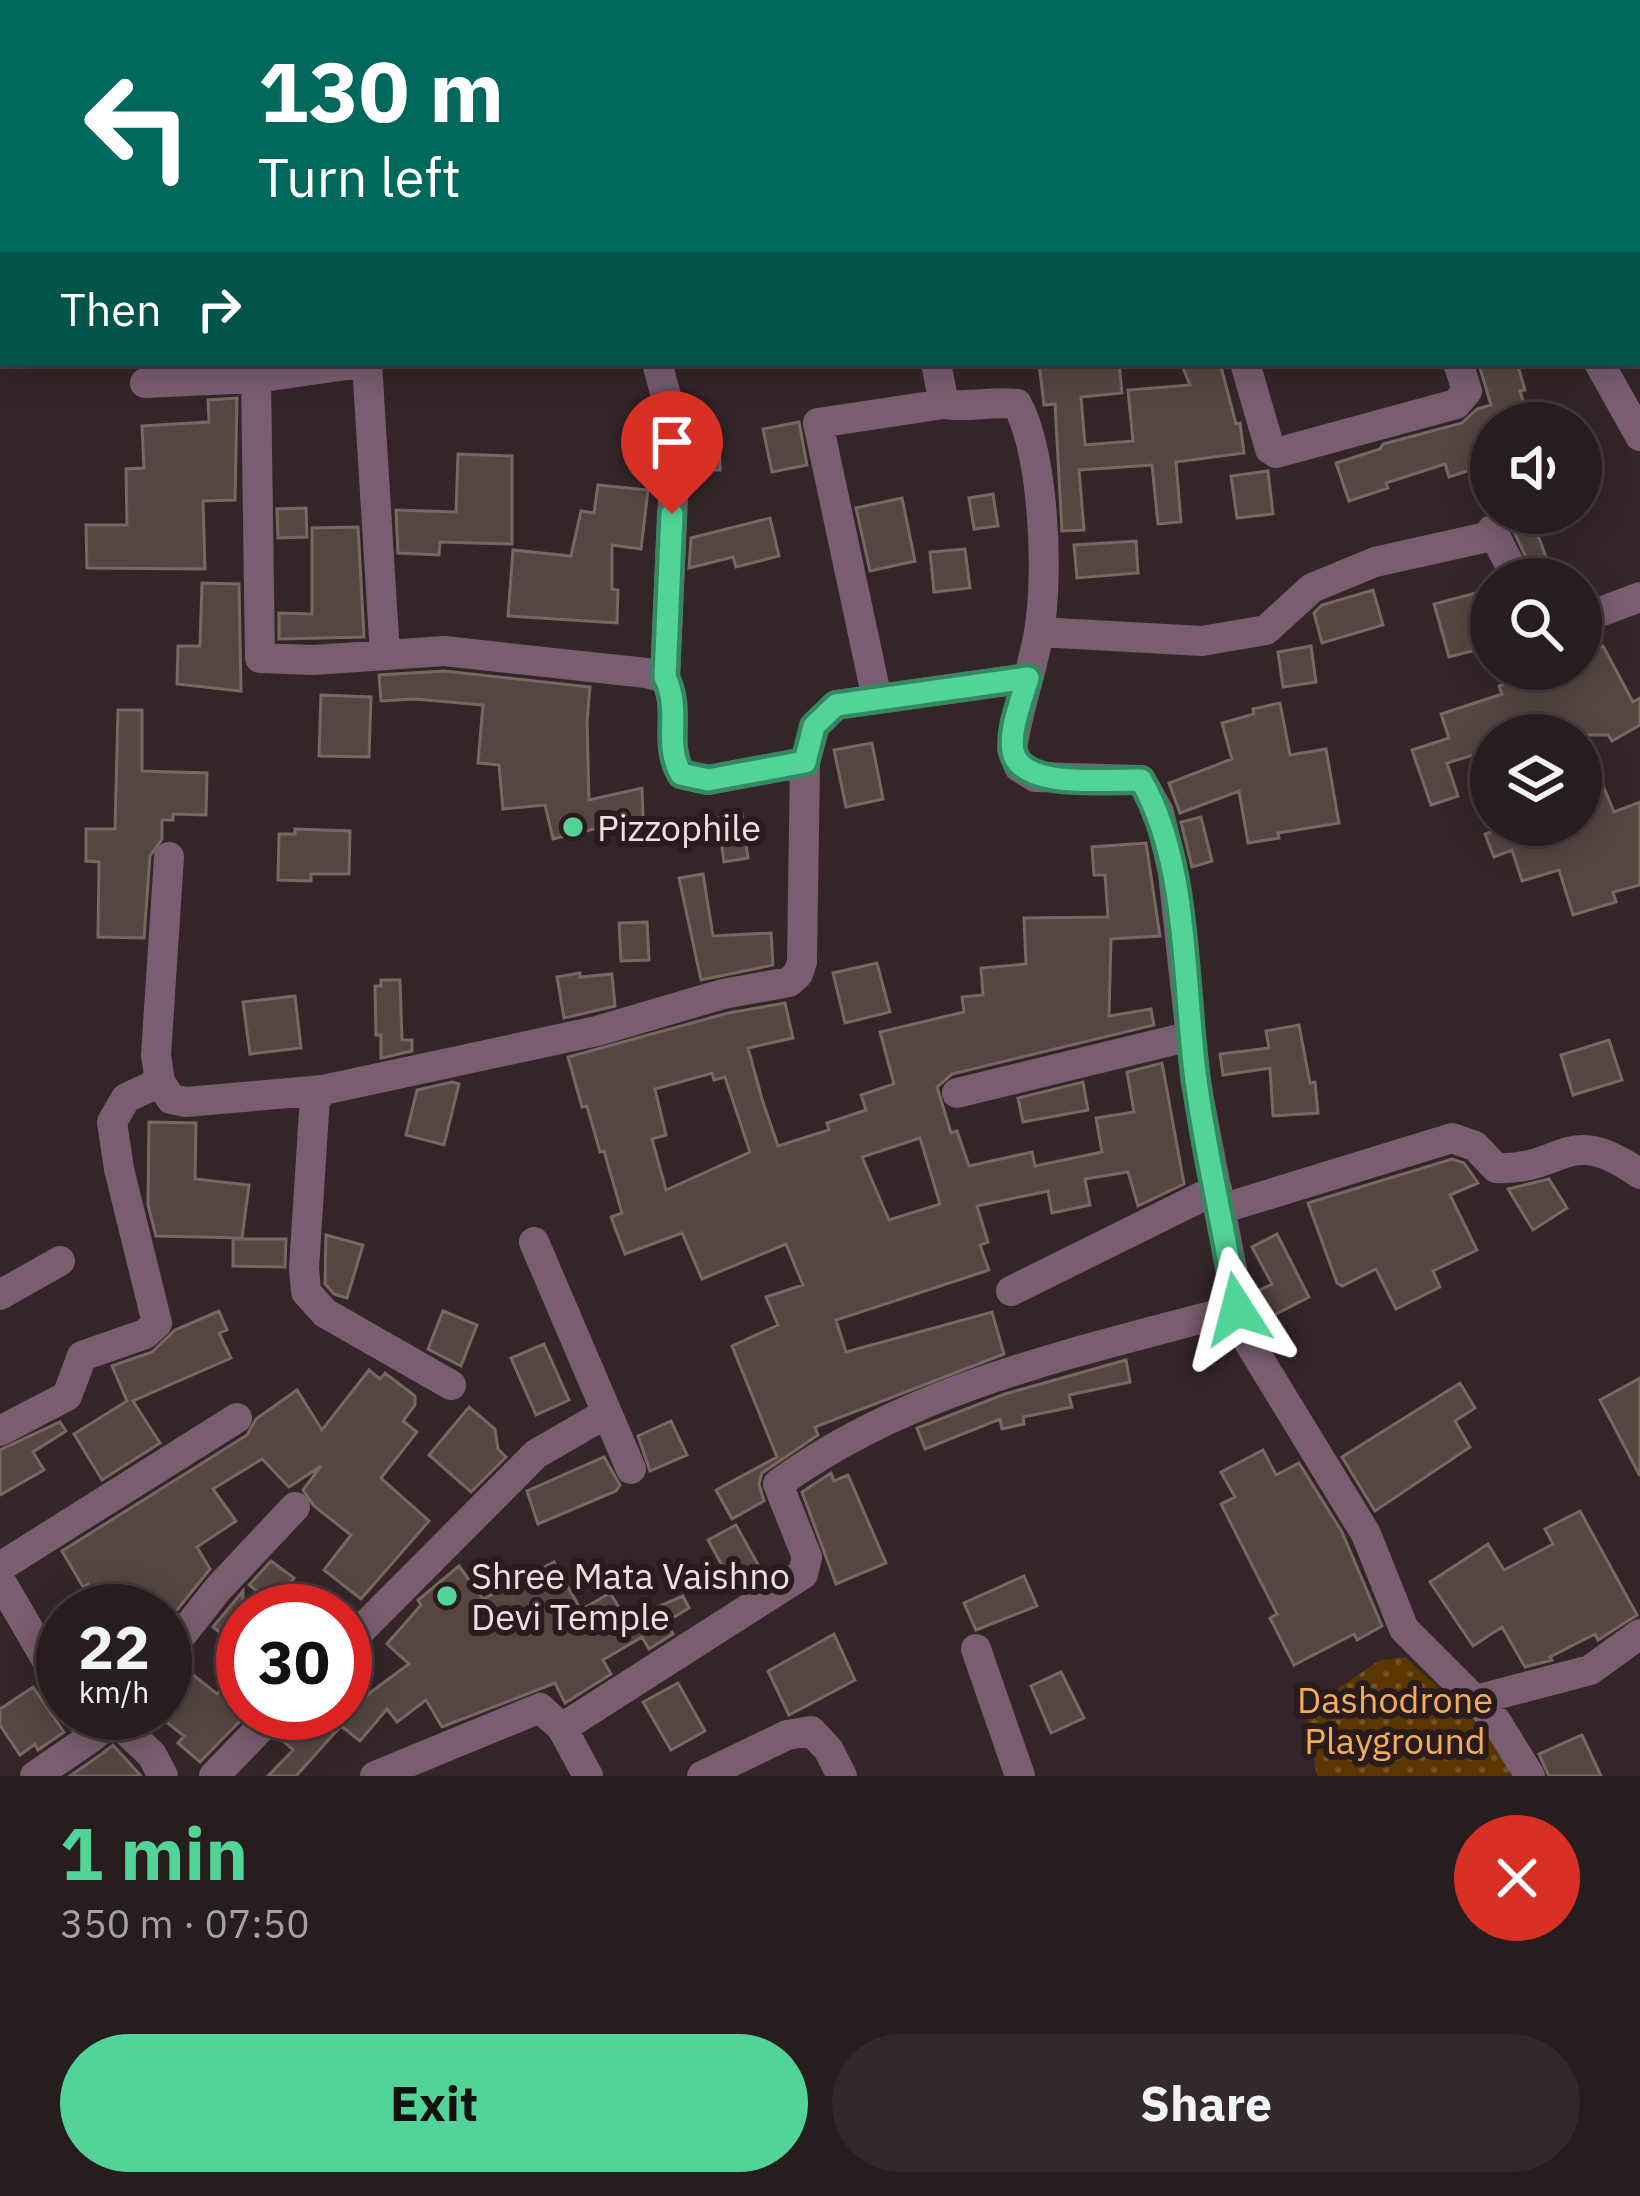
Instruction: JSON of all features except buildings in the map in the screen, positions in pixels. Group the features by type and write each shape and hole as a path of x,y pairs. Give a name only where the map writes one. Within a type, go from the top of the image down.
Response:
{"street":[{"path":"145,382 332,366"},
{"path":"364,366 385,655"},
{"path":"658,366 676,433 665,677 675,698 672,758 681,774 708,780 805,762"},
{"path":"937,366 944,404"},
{"path":"1246,366 1270,448 1276,453 1456,404 1467,392 1459,366"},
{"path":"1601,366 1640,436"},
{"path":"268,372 260,658 314,660 445,651 665,677"},
{"path":"877,700 818,422 944,404 1017,404 1027,424 1041,492 1039,632 1012,749 1019,767 1036,777 1141,780 1160,812 1173,873 1191,1036 1245,1336 1366,1534 1404,1629 1496,1720 1530,1776"},
{"path":"1039,632 1202,641 1266,630 1312,589 1376,562 1487,537 1492,530 1506,558"},
{"path":"1602,611 1640,597"},
{"path":"169,857 156,1055 160,1082 171,1099 186,1102 323,1090 597,1031 723,994 789,982 802,962 805,762 814,726 836,705 1028,678"},
{"path":"957,1093 1191,1036"},
{"path":"0,1431 68,1396 82,1356 145,1334 157,1323 112,1122 126,1098 160,1082"},
{"path":"323,1090 314,1112 306,1292 325,1313 451,1385"},
{"path":"1011,1291 1219,1199 1452,1138 1475,1145 1496,1168 1515,1168 1577,1148 1604,1150 1640,1174"},
{"path":"534,1242 631,1469"},
{"path":"0,1295 60,1261"},
{"path":"562,1728 803,1574 807,1557 778,1484 824,1452 952,1390 1237,1309"},
{"path":"372,1619 536,1454 607,1413"},
{"path":"0,1567 237,1418"},
{"path":"192,1622 295,1507"},
{"path":"0,1580 36,1642"},
{"path":"1476,1700 1590,1670 1640,1634"},
{"path":"976,1649 1020,1776"},
{"path":"375,1776 540,1708 562,1728 588,1776"},
{"path":"717,1773 788,1735 811,1732 828,1749 842,1776"},
{"path":"35,1776 78,1740"},
{"path":"130,1740 152,1755 163,1776"},
{"path":"214,1776 249,1740"}],"green space":[{"name":"Dashodrone Playground","path":"1405,1657 1492,1736 1516,1776 1317,1776 1306,1710 1380,1660"}],"place":[{"name":"Pizzophile","path":"573,827"},
{"name":"Shree Mata Vaishno Devi Temple","path":"447,1596"}],"route":[{"path":"672,514 665,677 675,698 672,758 681,774 708,780 805,762 814,726 836,705 1028,678 1012,749 1019,767 1036,777 1141,780 1160,812 1173,873 1196,1084 1237,1309"}]}
